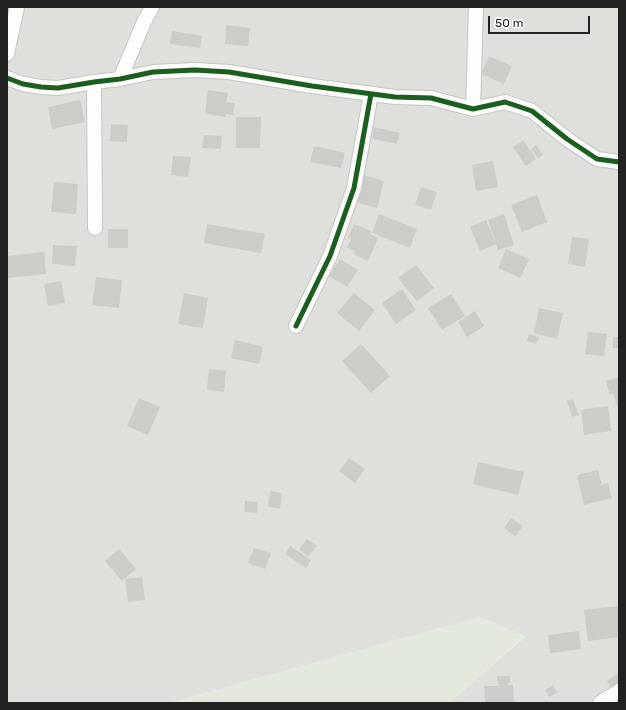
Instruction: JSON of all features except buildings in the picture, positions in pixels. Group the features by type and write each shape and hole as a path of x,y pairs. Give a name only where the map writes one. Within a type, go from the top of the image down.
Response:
{"street":[{"path":"7,54 17,7"},
{"path":"120,78 152,7"},
{"path":"473,109 476,7"},
{"path":"7,78 23,84 58,88 153,72 196,70 229,72 312,86 395,97 431,98 473,109 505,102 532,110 567,139 597,160 619,162"},
{"path":"94,82 95,228"},
{"path":"296,326 330,256 354,188 371,94"},
{"path":"600,703 619,691"}],"shaded area":[{"path":"7,7 619,7 619,703 449,703 525,637 480,617 169,703 7,703"},
{"path":"480,617 525,636 449,703 169,703"}],"cycle path":[{"path":"7,78 23,84 58,88 120,79 153,72 195,70 229,72 312,86 395,97 431,98 473,109 505,102 532,111 567,139 597,159 619,162"},
{"path":"296,326 330,256 354,188 371,94"}]}
